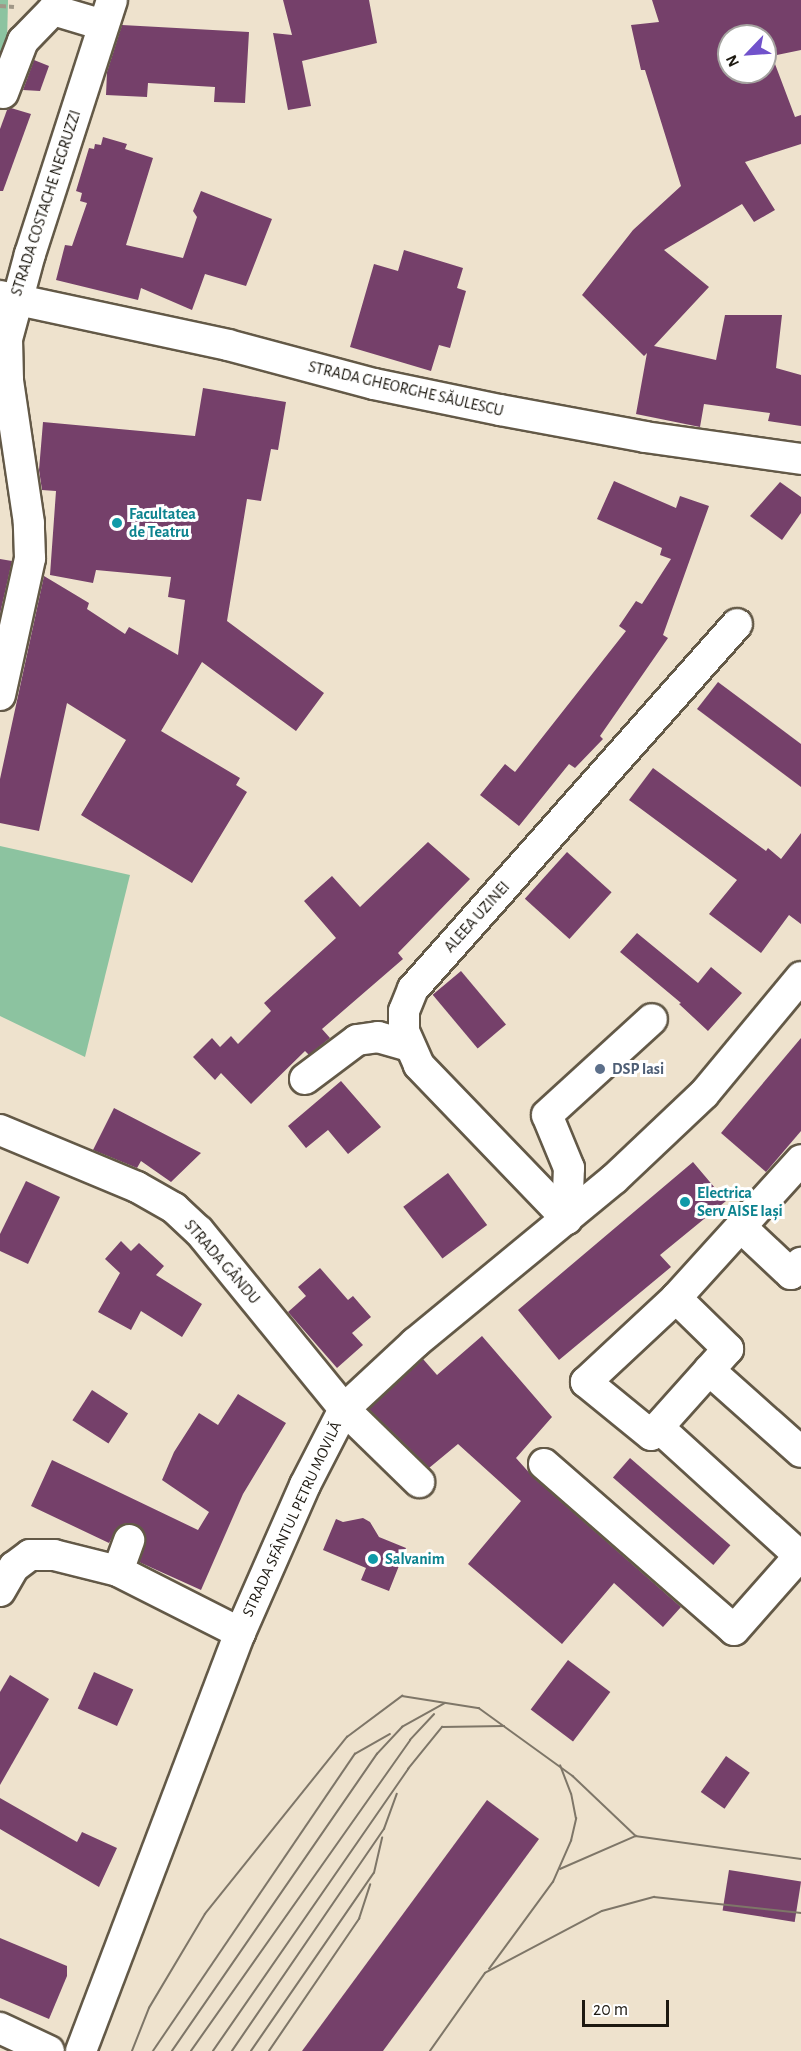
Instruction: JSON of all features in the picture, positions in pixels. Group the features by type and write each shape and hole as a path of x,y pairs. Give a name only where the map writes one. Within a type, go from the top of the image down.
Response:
{"street":[{"path":"3,93 23,41 53,10 107,13"},
{"name":"STRADA COSTACHE NEGRUZZI","path":"0,694 30,558 29,523 8,380 8,298 107,13"},
{"name":"STRADA GHEORGHE SĂULESCU","path":"8,298 228,345 374,384 500,410 645,437 801,459"},
{"name":"ALEEA UZINEI","path":"567,1219 419,1065 404,1032 404,1011 413,989 737,624"},
{"name":"STRADA SFÂNTUL PETRU MOVILĂ","path":"81,2051 240,1633 305,1485 344,1409 415,1343 614,1179 704,1094 801,977"},
{"path":"567,1219 568,1168 546,1115 652,1018"},
{"path":"305,1079 357,1040 378,1037 409,1046"},
{"name":"STRADA GÂNDU","path":"0,1130 137,1187 174,1208 199,1231 344,1409 418,1482"},
{"path":"676,1298 728,1349 651,1435 586,1382 676,1298 742,1228 801,1160"},
{"path":"742,1228 791,1274 801,1263"},
{"path":"709,1370 801,1452"},
{"path":"544,1464 734,1630 800,1555 658,1427"},
{"path":"117,1571 129,1540"},
{"path":"0,1591 14,1567 30,1555 54,1555 117,1571 240,1633"},
{"path":"0,2028 49,2051"}],"green space":[{"path":"0,0 8,0 7,43 0,65"},
{"path":"0,846 130,875 85,1057 0,1016"}],"building":[{"path":"283,0 369,0 377,43 302,61 311,106 288,110 273,33 292,35"},
{"path":"652,0 801,0 801,50 777,55 777,24 717,24 717,84 777,84 777,69 795,117 801,115 801,144 745,162 775,210 754,222 742,204 664,250 709,287 654,346 716,360 725,315 782,315 776,368 801,375 801,426 768,421 770,413 704,404 700,427 636,414 647,353 644,356 582,295 633,230 681,186 645,70 641,70 631,25 659,22"},
{"path":"122,25 249,32 245,103 214,102 215,87 148,83 147,97 106,95 107,72"},
{"path":"34,60 49,66 40,91 23,90"},
{"path":"11,108 31,114 3,191 0,191 0,129 7,110"},
{"path":"103,137 127,144 125,149 153,158 126,245 183,258 197,217 193,211 201,191 272,219 246,286 205,274 192,310 141,288 138,300 56,280 65,245 72,246 87,203 80,201 82,193 76,191 89,148 94,149 95,144 101,145"},
{"path":"404,250 463,268 457,288 466,291 450,348 439,345 431,371 350,347 374,264 398,271"},
{"path":"203,388 286,402 278,450 271,449 261,501 247,499 227,621 324,693 296,731 202,662 161,731 240,778 236,785 247,792 192,883 81,815 126,740 67,703 39,831 0,823 0,779 44,576 89,603 87,609 125,634 129,627 178,655 185,600 168,597 171,577 96,570 93,583 50,575 56,491 42,490 39,470 43,422 195,436"},
{"path":"614,481 676,508 680,496 709,506 663,635 668,638 600,736 603,739 575,768 569,764 519,826 480,795 505,764 515,772 626,631 619,626 636,601 642,604 671,559 660,555 662,548 597,519"},
{"path":"780,482 801,497 801,513 782,540 750,516"},
{"path":"0,559 12,561 0,614"},
{"path":"718,682 801,744 801,787 697,709"},
{"path":"653,768 766,851 768,848 781,859 801,833 801,924 789,915 761,953 709,914 737,880 629,800"},
{"path":"428,842 470,879 398,953 403,959 322,1029 330,1038 309,1055 305,1051 251,1104 221,1073 215,1080 193,1057 212,1038 220,1047 231,1036 238,1044 271,1011 264,1003 336,938 304,901 332,876 360,907"},
{"path":"567,852 612,892 569,939 525,899"},
{"path":"637,933 698,983 711,967 742,993 708,1031 679,1004 681,1003 620,952"},
{"path":"461,971 506,1025 478,1048 433,995"},
{"path":"801,1038 801,1131 766,1172 721,1133"},
{"path":"341,1081 381,1127 348,1154 328,1130 306,1148 288,1126"},
{"path":"114,1108 201,1153 171,1182 141,1161 137,1168 93,1150"},
{"path":"693,1162 726,1201 660,1255 671,1267 559,1360 518,1310"},
{"path":"448,1173 487,1225 442,1259 403,1207"},
{"path":"26,1181 60,1197 28,1264 0,1251 0,1234"},
{"path":"121,1241 131,1251 139,1243 164,1266 156,1275 202,1304 182,1337 141,1311 131,1330 98,1312 120,1273 105,1259"},
{"path":"320,1268 348,1300 353,1296 371,1317 352,1333 363,1345 337,1368 288,1312 306,1296 298,1287"},
{"path":"482,1336 552,1417 516,1458 533,1477 681,1607 663,1627 614,1583 562,1644 468,1564 521,1501 458,1444 429,1468 369,1409 423,1359 437,1375"},
{"path":"92,1390 128,1413 108,1444 72,1420"},
{"path":"238,1394 286,1423 243,1494 201,1590 139,1562 146,1537 142,1529 135,1524 126,1523 118,1527 109,1543 31,1506 52,1460 198,1530 209,1512 162,1480 174,1452 199,1413 218,1425"},
{"path":"630,1458 730,1545 713,1565 613,1478"},
{"name":"Salvanim","path":"363,1518 370,1522 379,1537 406,1548 389,1591 361,1580 366,1568 323,1550 336,1519 343,1522"},
{"path":"568,1660 610,1692 573,1741 531,1710"},
{"path":"94,1672 133,1689 117,1726 78,1709"},
{"path":"10,1675 49,1699 0,1785 0,1692"},
{"path":"726,1756 750,1773 725,1809 701,1792"},
{"path":"0,1798 77,1842 82,1832 117,1848 99,1887 0,1829"},
{"path":"487,1800 539,1839 383,2051 302,2051"},
{"path":"729,1870 801,1881 795,1922 723,1910"},
{"path":"0,1938 67,1966 67,1976 49,2019 0,1998"}],"tram line":[{"path":"132,2051 149,2008 205,1914 347,1737 402,1696 479,1708 573,1776 636,1836 801,1859"},
{"path":"172,2051 377,1754 402,1727 445,1703"},
{"path":"191,2051 410,1740 434,1714"},
{"path":"213,2051 408,1769 442,1727 504,1726"},
{"path":"153,2051 355,1754 390,1734"},
{"path":"489,1969 553,1882 571,1841 576,1819 571,1794 560,1766"},
{"path":"232,2051 384,1829 397,1794"},
{"path":"560,1869 636,1836"},
{"path":"251,2051 374,1873 382,1838"},
{"path":"269,2051 359,1919 370,1885"},
{"path":"430,2051 485,1973 602,1911 654,1897 801,1913"}],"place":[{"name":"Facultatea de Teatru","path":"117,523"},
{"name":"DSP Iasi","path":"600,1069"},
{"name":"Electrica Serv AISE Iași","path":"685,1202"},
{"name":"Salvanim","path":"373,1559"}]}
